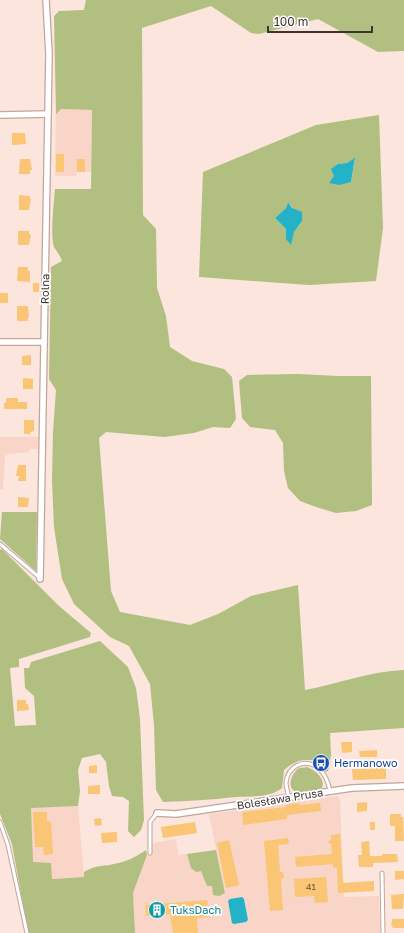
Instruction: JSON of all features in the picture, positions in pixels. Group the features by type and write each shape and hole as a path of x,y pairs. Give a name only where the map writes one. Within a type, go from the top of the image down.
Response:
{"street":[{"name":"Rolna","path":"40,578 49,54 46,0"},
{"path":"0,115 48,114"},
{"path":"0,342 44,342"},
{"name":"Bolesława Prusa","path":"157,813 176,814 352,788 404,786"}],"lane":[{"path":"0,544 40,578"},
{"path":"289,798 286,783 290,770 299,764 309,764 318,767 328,781 330,791"},
{"path":"150,853 150,822 157,813"},
{"path":"0,822 8,845 27,933"},
{"path":"382,873 383,933"}],"shaded area":[{"path":"61,109 92,110 91,172 77,172 76,176 55,176 56,114"},
{"path":"0,437 39,437 39,449 30,449 29,452 9,454 5,456 3,489 0,489"},
{"path":"338,796 340,800 344,897 379,896 380,933 135,933 133,893 147,855 152,855 152,844 176,839 178,855 187,854 191,868 201,871 207,886 212,885 225,893 209,814"},
{"path":"78,806 84,877 27,880 1,808"}],"green space":[{"path":"86,0 404,0 404,51 378,52 318,19 259,34 251,33 211,6 142,28 143,215 156,229 157,288 166,316 170,347 192,361 224,369 232,377 236,419 230,428 213,427 194,433 164,437 106,432 99,438 111,591 120,612 190,625 218,614 251,596 298,585 305,690 366,675 404,670 404,728 330,733 331,755 328,771 325,772 325,764 319,759 297,762 284,770 282,788 266,795 163,802 156,790 154,725 150,684 129,646 110,637 74,604 62,579 54,527 52,481 56,390 49,379 51,267 62,261 54,247 52,235 53,219 55,189 91,189 92,110 61,109 56,114 54,16 59,11 84,10"},
{"path":"379,115 383,228 376,281 309,285 199,277 203,172 316,125","holes":["355,159 351,182 330,183 333,179 338,164 347,163","288,202 302,221 294,232 286,239 286,229 275,218 286,208"]},
{"path":"298,374 371,376 372,505 356,511 336,513 300,501 288,488 284,471 283,443 275,430 250,427 242,418 239,381 247,375"},
{"path":"2,512 37,512 36,571 0,539"},
{"path":"2,549 59,606 91,633 90,637 19,659 19,667 10,668 15,726 36,725 34,696 25,688 24,668 29,668 31,662 100,641 128,667 136,688 140,719 144,820 141,830 134,837 128,831 129,801 123,797 112,796 109,786 106,762 100,754 82,758 78,770 80,791 78,806 31,808 33,862 51,863 52,879 84,877 84,872 89,869 123,862 146,850 147,855 133,893 135,933 28,933 12,844 0,814 0,550"},
{"path":"307,767 319,775 323,785 322,788 310,792 297,792 291,785 293,774 299,768"},
{"path":"216,850 225,893 219,896 213,895 212,886 207,886 201,871 196,872 191,868 187,854"}],"water":[{"path":"355,158 351,182 339,185 329,183 334,176 331,169 338,164 347,163"},
{"path":"288,202 292,208 302,212 302,221 294,232 291,245 286,239 286,229 275,218 286,208"},
{"path":"242,897 244,899 248,920 246,922 234,924 232,923 228,901 230,899"}],"building":[{"path":"12,133 25,133 26,144 12,145"},
{"path":"56,154 64,154 64,172 56,172"},
{"path":"20,159 30,159 32,170 30,170 30,174 19,174"},
{"path":"77,159 85,159 85,172 77,172"},
{"path":"19,195 30,196 31,199 29,210 19,210"},
{"path":"18,231 29,231 29,234 31,235 29,245 18,245"},
{"path":"18,267 28,267 28,271 30,271 30,282 17,281"},
{"path":"33,283 39,283 39,292 33,292"},
{"path":"0,293 8,293 8,303 0,303"},
{"path":"17,306 28,306 28,321 17,321"},
{"path":"31,355 31,365 22,365 22,356"},
{"path":"23,378 33,379 33,389 23,389"},
{"path":"6,398 18,398 18,402 27,402 27,409 4,409"},
{"path":"24,420 34,420 34,431 30,432 31,434 24,434"},
{"path":"18,465 26,465 26,481 18,481 19,476 16,476"},
{"path":"18,497 29,498 28,507 18,507"},
{"path":"17,700 26,700 29,710 17,711"},
{"path":"341,742 352,742 352,752 342,753"},
{"path":"377,750 377,757 360,757 359,751"},
{"path":"97,765 97,773 89,773 89,766"},
{"path":"386,767 386,779 353,780 352,769"},
{"path":"100,785 100,794 88,794 88,786"},
{"path":"367,802 367,811 357,812 357,803"},
{"path":"299,803 299,805 320,803 321,811 287,815 287,819 243,825 242,812 286,807 286,805"},
{"path":"33,812 47,812 47,822 51,821 53,854 44,855 43,847 35,847"},
{"path":"390,814 401,814 401,817 403,817 404,841 395,841 395,826 390,826"},
{"path":"101,818 102,825 95,826 94,819"},
{"path":"195,822 197,833 163,838 161,827"},
{"path":"370,822 375,822 375,830 370,830"},
{"path":"117,832 117,842 102,843 101,833"},
{"path":"340,834 343,883 374,881 374,891 338,893 337,867 333,868 333,864 296,867 295,857 332,854 331,844 328,842 331,840 331,835"},
{"path":"288,838 289,844 278,845 280,872 283,872 284,878 281,879 283,910 270,911 264,841"},
{"path":"229,840 239,885 226,888 217,843"},
{"path":"369,841 370,856 397,854 398,862 373,863 373,867 359,867 358,855 362,855 361,842"},
{"path":"395,871 404,871 404,879 395,880"},
{"path":"326,877 328,902 315,903 314,896 295,897 294,879"},
{"path":"404,894 403,909 392,909 391,895"},
{"path":"207,900 209,917 197,918 198,933 173,933 170,914 146,916 145,905"},
{"path":"392,919 404,919 404,928 393,928 391,924"}],"place":[{"name":"Hermanowo","path":"321,763"},
{"name":"TuksDach","path":"157,910"}]}
